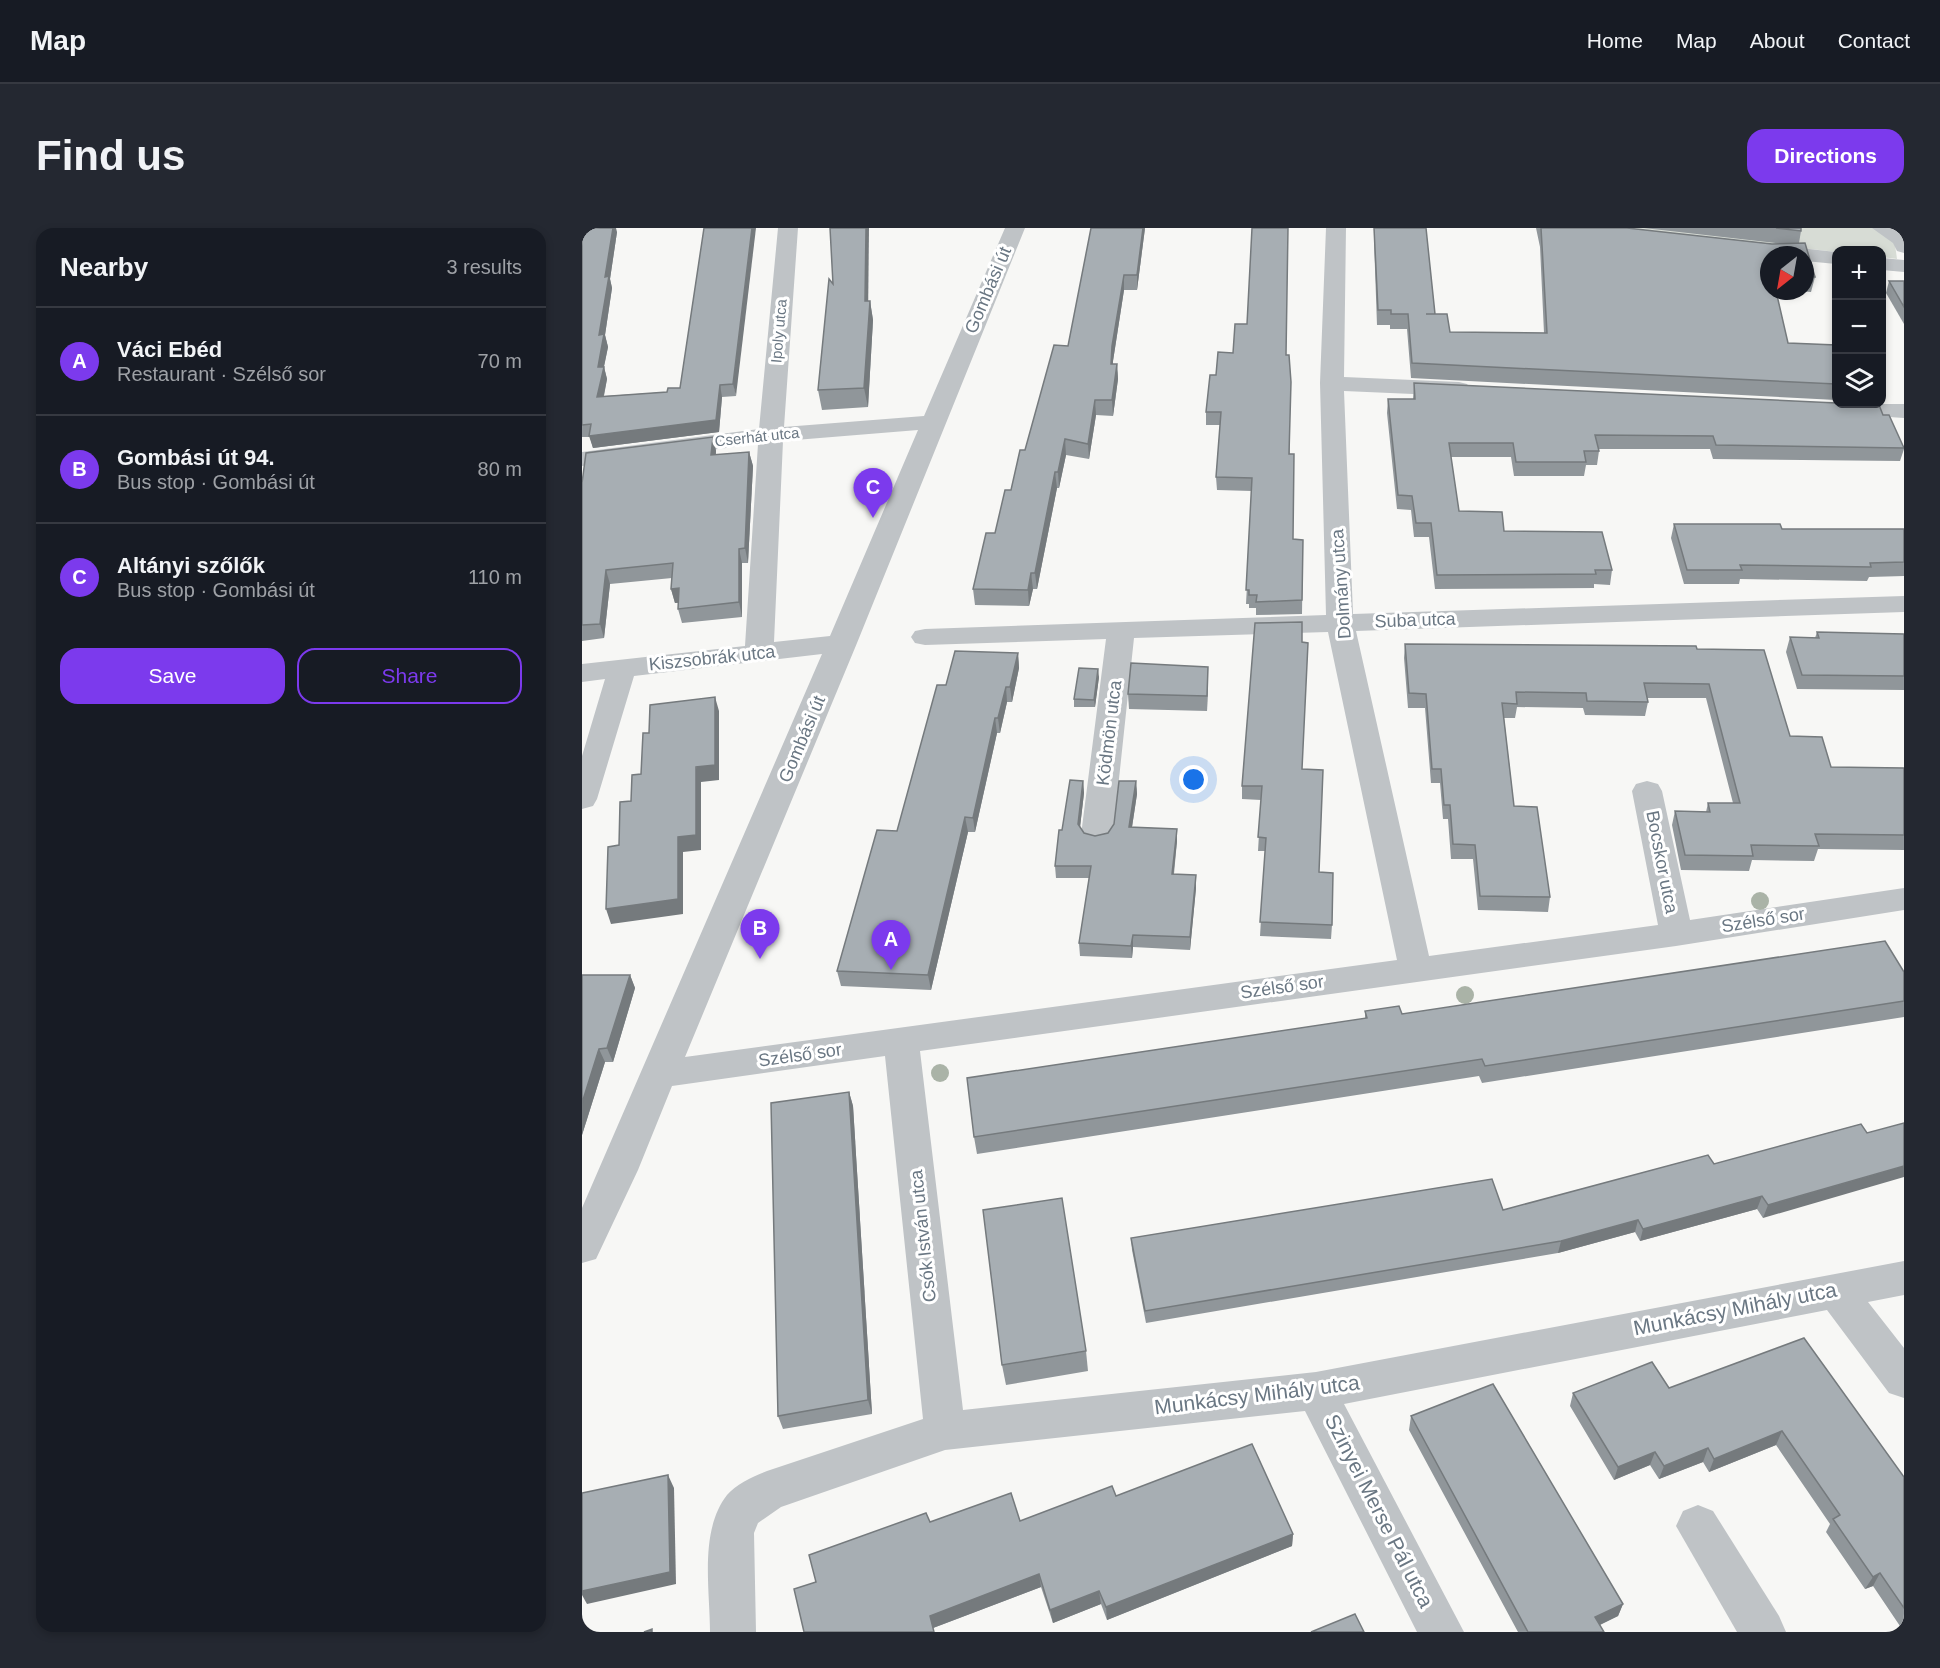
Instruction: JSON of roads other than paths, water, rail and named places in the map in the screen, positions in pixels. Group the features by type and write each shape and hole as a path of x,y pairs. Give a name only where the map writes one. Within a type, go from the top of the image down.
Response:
{"street":[{"name":"Ipoly utca","path":"759,653 771,435 788,228"},
{"name":"Gombási út","path":"582,1247 619,1170 843,643 1015,228"},
{"name":"Dolmány utca","path":"1336,228 1332,383 1340,622 1415,968"},
{"path":"1882,228 1902,240 1904,247"},
{"path":"1743,248 1832,258"},
{"path":"1886,264 1904,266"},
{"path":"1332,383 1487,390"},
{"path":"1821,407 1904,411"},
{"name":"Cserhát utca","path":"582,459 771,435 933,422"},
{"name":"Suba utca","path":"925,637 1904,604"},
{"name":"Ködmön utca","path":"1097,835 1120,630"},
{"name":"Kiszsobrák utca","path":"582,673 843,643"},
{"path":"582,799 601,744 622,668"},
{"name":"Bocskor utca","path":"1647,790 1676,934"},
{"name":"Szélső sor","path":"659,1074 1415,968 1676,934 1904,899"},
{"name":"Csók István utca","path":"901,1041 945,1431"},
{"name":"Munkácsy Mihály utca","path":"733,1632 732,1533 743,1509 767,1491 945,1431 1316,1391 1904,1278"},
{"path":"1835,1290 1904,1380"},
{"name":"Szinyei Merse Pál utca","path":"1316,1391 1441,1632"},
{"path":"1698,1526 1763,1632"}],"place":[{"name":"Altányi szőlők","path":"873,518"},
{"name":"Gombási út 94.","path":"760,959"},
{"name":"Váci Ebéd","path":"891,970"}]}
